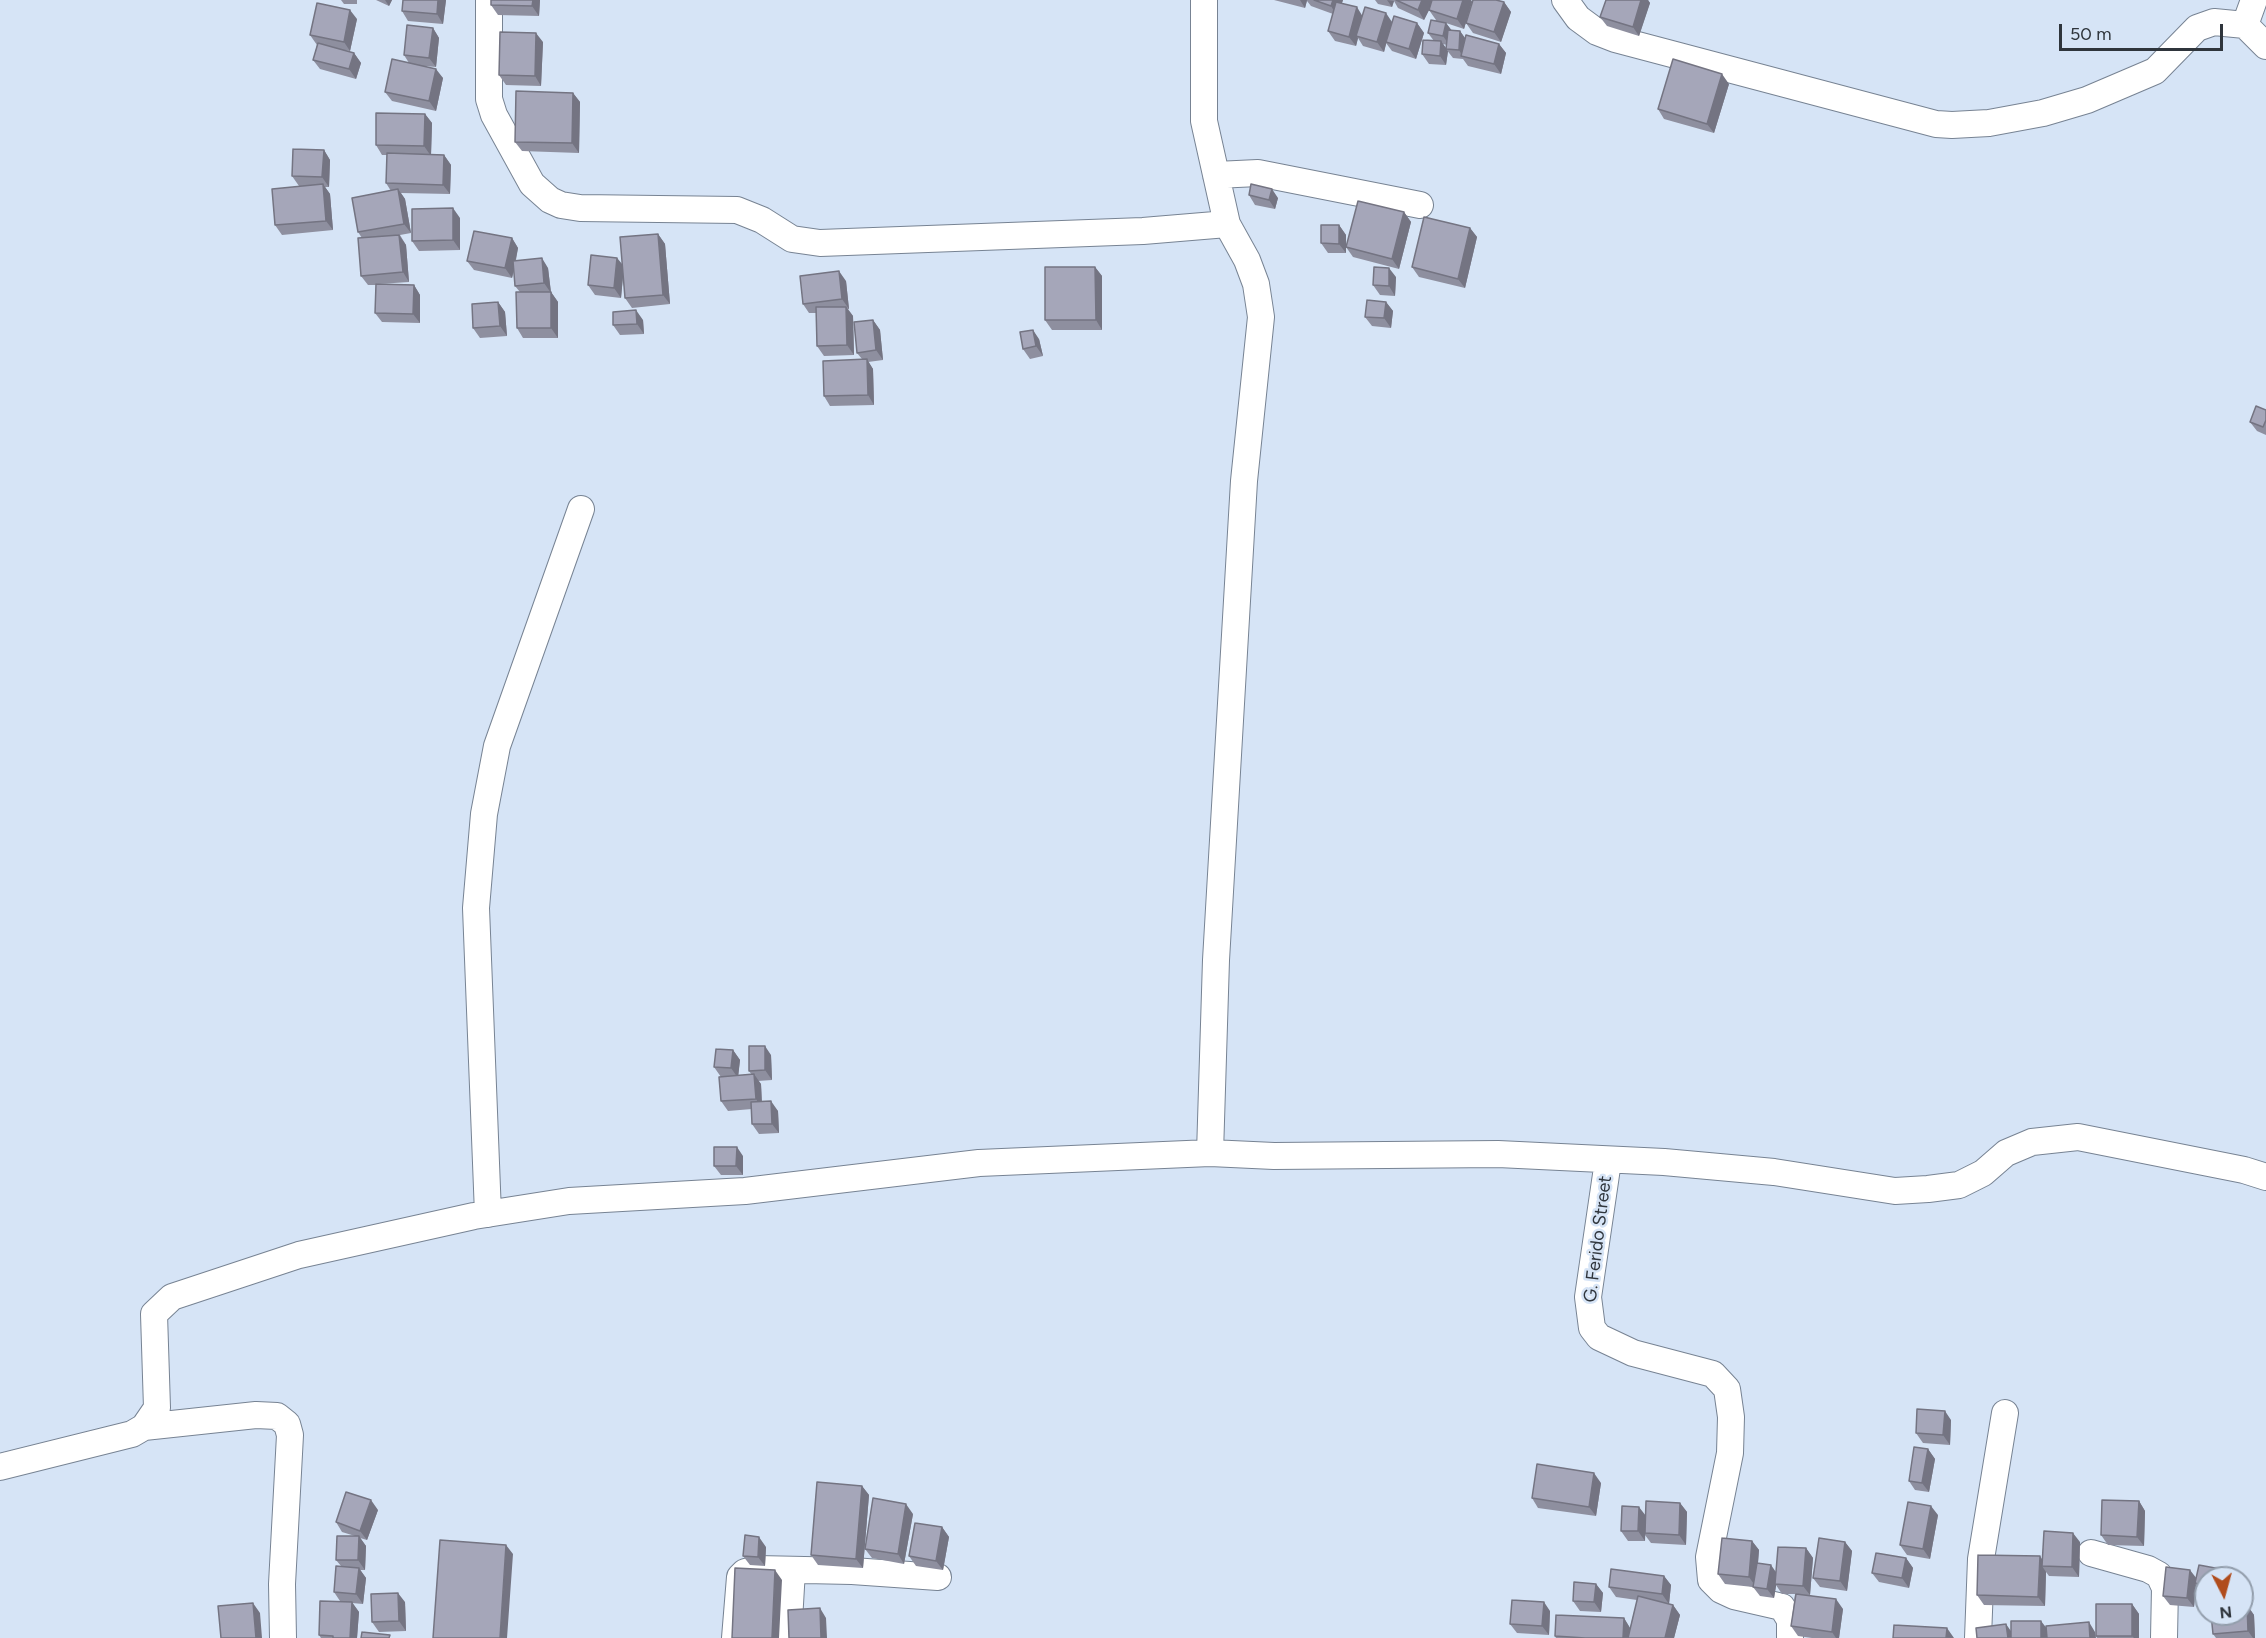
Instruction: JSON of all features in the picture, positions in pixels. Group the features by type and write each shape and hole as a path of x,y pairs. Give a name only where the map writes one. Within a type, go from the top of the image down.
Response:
{"street":[{"path":"489,0 489,99 494,115 532,184 550,201 561,205 580,208 737,210 762,220 792,239 820,243 1143,231 1227,224"},
{"path":"1204,0 1204,121 1227,224 1257,284 1261,317 1243,493 1216,948 1210,1153"},
{"path":"1565,0 1578,18 1597,32 1615,39 1914,118 1952,125 2000,121 2087,100 2155,71 2187,38 2205,24 2228,21 2245,25 2266,46"},
{"path":"2245,25 2254,0"},
{"path":"1216,175 1258,172 1420,205"},
{"path":"488,1214 476,908 484,814 497,746 581,509"},
{"path":"144,1427 157,1408 154,1314 172,1298 299,1255 488,1214 569,1201 745,1191 979,1163 1210,1153 1274,1156 1498,1154 1664,1162 1774,1172 1895,1191 1928,1190 1959,1185 1983,1173 2006,1153 2032,1142 2078,1137 2244,1170 2266,1177"},
{"name":"G. Ferido Street","path":"1608,1161 1588,1297 1592,1328 1599,1338 1633,1353 1713,1374 1727,1389 1731,1417 1730,1452 1709,1557 1711,1580 1721,1590 1734,1596 1782,1607 1790,1620 1790,1638"},
{"path":"1978,1638 1981,1559 2005,1413"},
{"path":"0,1467 132,1434 144,1427 256,1415 277,1416 287,1424 290,1435 282,1584 283,1638"},
{"path":"2091,1553 2148,1569 2159,1575 2164,1588 2164,1638"},
{"path":"735,1638 740,1577 745,1572 757,1569 910,1573 938,1577"},
{"path":"788,1638 792,1570"}],"building":[{"path":"403,0 438,0 437,14 402,11"},
{"path":"491,0 533,0 532,6 491,5"},
{"path":"1314,0 1333,0 1331,6"},
{"path":"1396,0 1422,0 1418,10"},
{"path":"1432,0 1463,0 1457,19 1429,10"},
{"path":"1473,0 1504,2 1494,32 1466,23"},
{"path":"1606,0 1641,0 1633,27 1600,17"},
{"path":"1336,2 1357,7 1349,37 1328,31"},
{"path":"317,3 350,10 344,42 310,35"},
{"path":"1365,7 1386,13 1377,42 1356,36"},
{"path":"1394,16 1417,23 1409,49 1386,42"},
{"path":"1431,20 1446,23 1443,36 1428,33"},
{"path":"407,25 433,28 429,58 404,55"},
{"path":"1448,30 1460,31 1459,50 1446,49"},
{"path":"500,32 536,33 535,76 499,75"},
{"path":"1466,35 1499,44 1494,64 1461,56"},
{"path":"1423,40 1441,41 1440,56 1422,54"},
{"path":"318,43 354,53 349,69 313,60"},
{"path":"392,59 436,69 429,101 385,92"},
{"path":"1673,59 1722,74 1707,124 1658,109"},
{"path":"516,91 573,93 572,143 515,142"},
{"path":"376,113 425,114 424,146 376,145"},
{"path":"293,149 324,150 322,177 292,176"},
{"path":"387,153 444,155 443,185 386,183"},
{"path":"323,184 326,221 275,225 272,189"},
{"path":"1251,184 1272,189 1269,200 1249,195"},
{"path":"398,189 404,224 358,232 352,198"},
{"path":"1358,201 1404,212 1392,259 1346,247"},
{"path":"453,208 453,240 412,241 412,209"},
{"path":"1424,217 1470,228 1458,279 1412,267"},
{"path":"1321,225 1339,225 1339,244 1321,243"},
{"path":"474,231 512,238 505,268 467,261"},
{"path":"658,234 663,295 625,298 620,237"},
{"path":"399,235 403,272 361,276 358,238"},
{"path":"591,255 617,258 614,288 588,285"},
{"path":"542,258 544,283 515,286 513,261"},
{"path":"1045,267 1095,267 1096,320 1045,320"},
{"path":"1374,267 1389,268 1389,286 1373,285"},
{"path":"839,271 842,299 803,304 800,276"},
{"path":"376,284 414,285 413,314 375,313"},
{"path":"516,292 551,292 551,328 517,328"},
{"path":"1367,300 1386,302 1384,318 1365,317"},
{"path":"498,302 500,326 473,328 472,304"},
{"path":"816,307 846,307 847,345 817,346"},
{"path":"636,310 637,324 613,325 613,312"},
{"path":"873,320 876,350 857,353 854,322"},
{"path":"1033,330 1036,346 1023,349 1020,332"},
{"path":"867,359 868,395 824,396 823,361"},
{"path":"2256,406 2266,410 2263,427 2250,422"},
{"path":"749,1046 765,1046 765,1070 749,1071"},
{"path":"716,1049 733,1050 731,1068 714,1067"},
{"path":"754,1074 756,1099 721,1101 719,1077"},
{"path":"771,1101 772,1124 752,1124 751,1102"},
{"path":"714,1147 737,1147 736,1166 714,1166"},
{"path":"1917,1409 1945,1411 1943,1435 1916,1433"},
{"path":"1914,1447 1928,1449 1922,1483 1909,1481"},
{"path":"1537,1464 1594,1473 1589,1507 1532,1498"},
{"path":"817,1482 862,1486 856,1559 811,1555"},
{"path":"346,1492 371,1500 360,1531 336,1522"},
{"path":"873,1498 906,1504 898,1554 865,1549"},
{"path":"2102,1500 2139,1501 2137,1537 2101,1535"},
{"path":"1646,1501 1680,1503 1679,1535 1645,1533"},
{"path":"1908,1502 1931,1506 1923,1549 1900,1545"},
{"path":"1622,1506 1639,1507 1638,1531 1621,1531"},
{"path":"915,1523 942,1527 936,1561 909,1556"},
{"path":"2044,1531 2073,1533 2072,1567 2042,1566"},
{"path":"745,1535 759,1537 758,1557 743,1556"},
{"path":"337,1536 359,1536 358,1560 336,1560"},
{"path":"1722,1538 1752,1541 1749,1577 1718,1574"},
{"path":"1819,1538 1845,1542 1840,1581 1813,1578"},
{"path":"440,1540 506,1545 500,1638 433,1638"},
{"path":"1778,1547 1806,1548 1803,1586 1775,1584"},
{"path":"1876,1553 1906,1558 1902,1578 1872,1573"},
{"path":"1978,1555 2040,1556 2038,1597 1977,1595"},
{"path":"1757,1563 1771,1565 1767,1589 1753,1587"},
{"path":"336,1566 359,1568 356,1594 334,1592"},
{"path":"2166,1567 2190,1570 2187,1598 2163,1596"},
{"path":"735,1568 775,1570 772,1638 732,1638"},
{"path":"1611,1569 1664,1576 1662,1594 1609,1587"},
{"path":"1574,1582 1596,1584 1594,1602 1573,1601"},
{"path":"398,1593 399,1621 372,1622 371,1594"},
{"path":"1796,1594 1836,1599 1832,1632 1791,1626"},
{"path":"1638,1596 1673,1605 1665,1638 1628,1638"},
{"path":"1512,1600 1544,1602 1542,1626 1510,1624"},
{"path":"320,1601 352,1602 350,1638 319,1635"},
{"path":"253,1603 256,1638 221,1638 218,1606"},
{"path":"2096,1604 2132,1604 2132,1636 2096,1636"},
{"path":"820,1608 821,1638 789,1638 788,1610"},
{"path":"1556,1615 1624,1618 1623,1638 1555,1636"},
{"path":"2011,1621 2041,1621 2041,1638 2011,1638"},
{"path":"2089,1622 2090,1638 2047,1638 2046,1626"},
{"path":"2006,1624 2008,1638 1977,1638 1976,1628"},
{"path":"1894,1625 1947,1628 1946,1638 1893,1638"},
{"path":"2212,1626 2248,1626 2248,1631 2213,1634"},
{"path":"362,1632 390,1635 389,1638 361,1638"}]}
